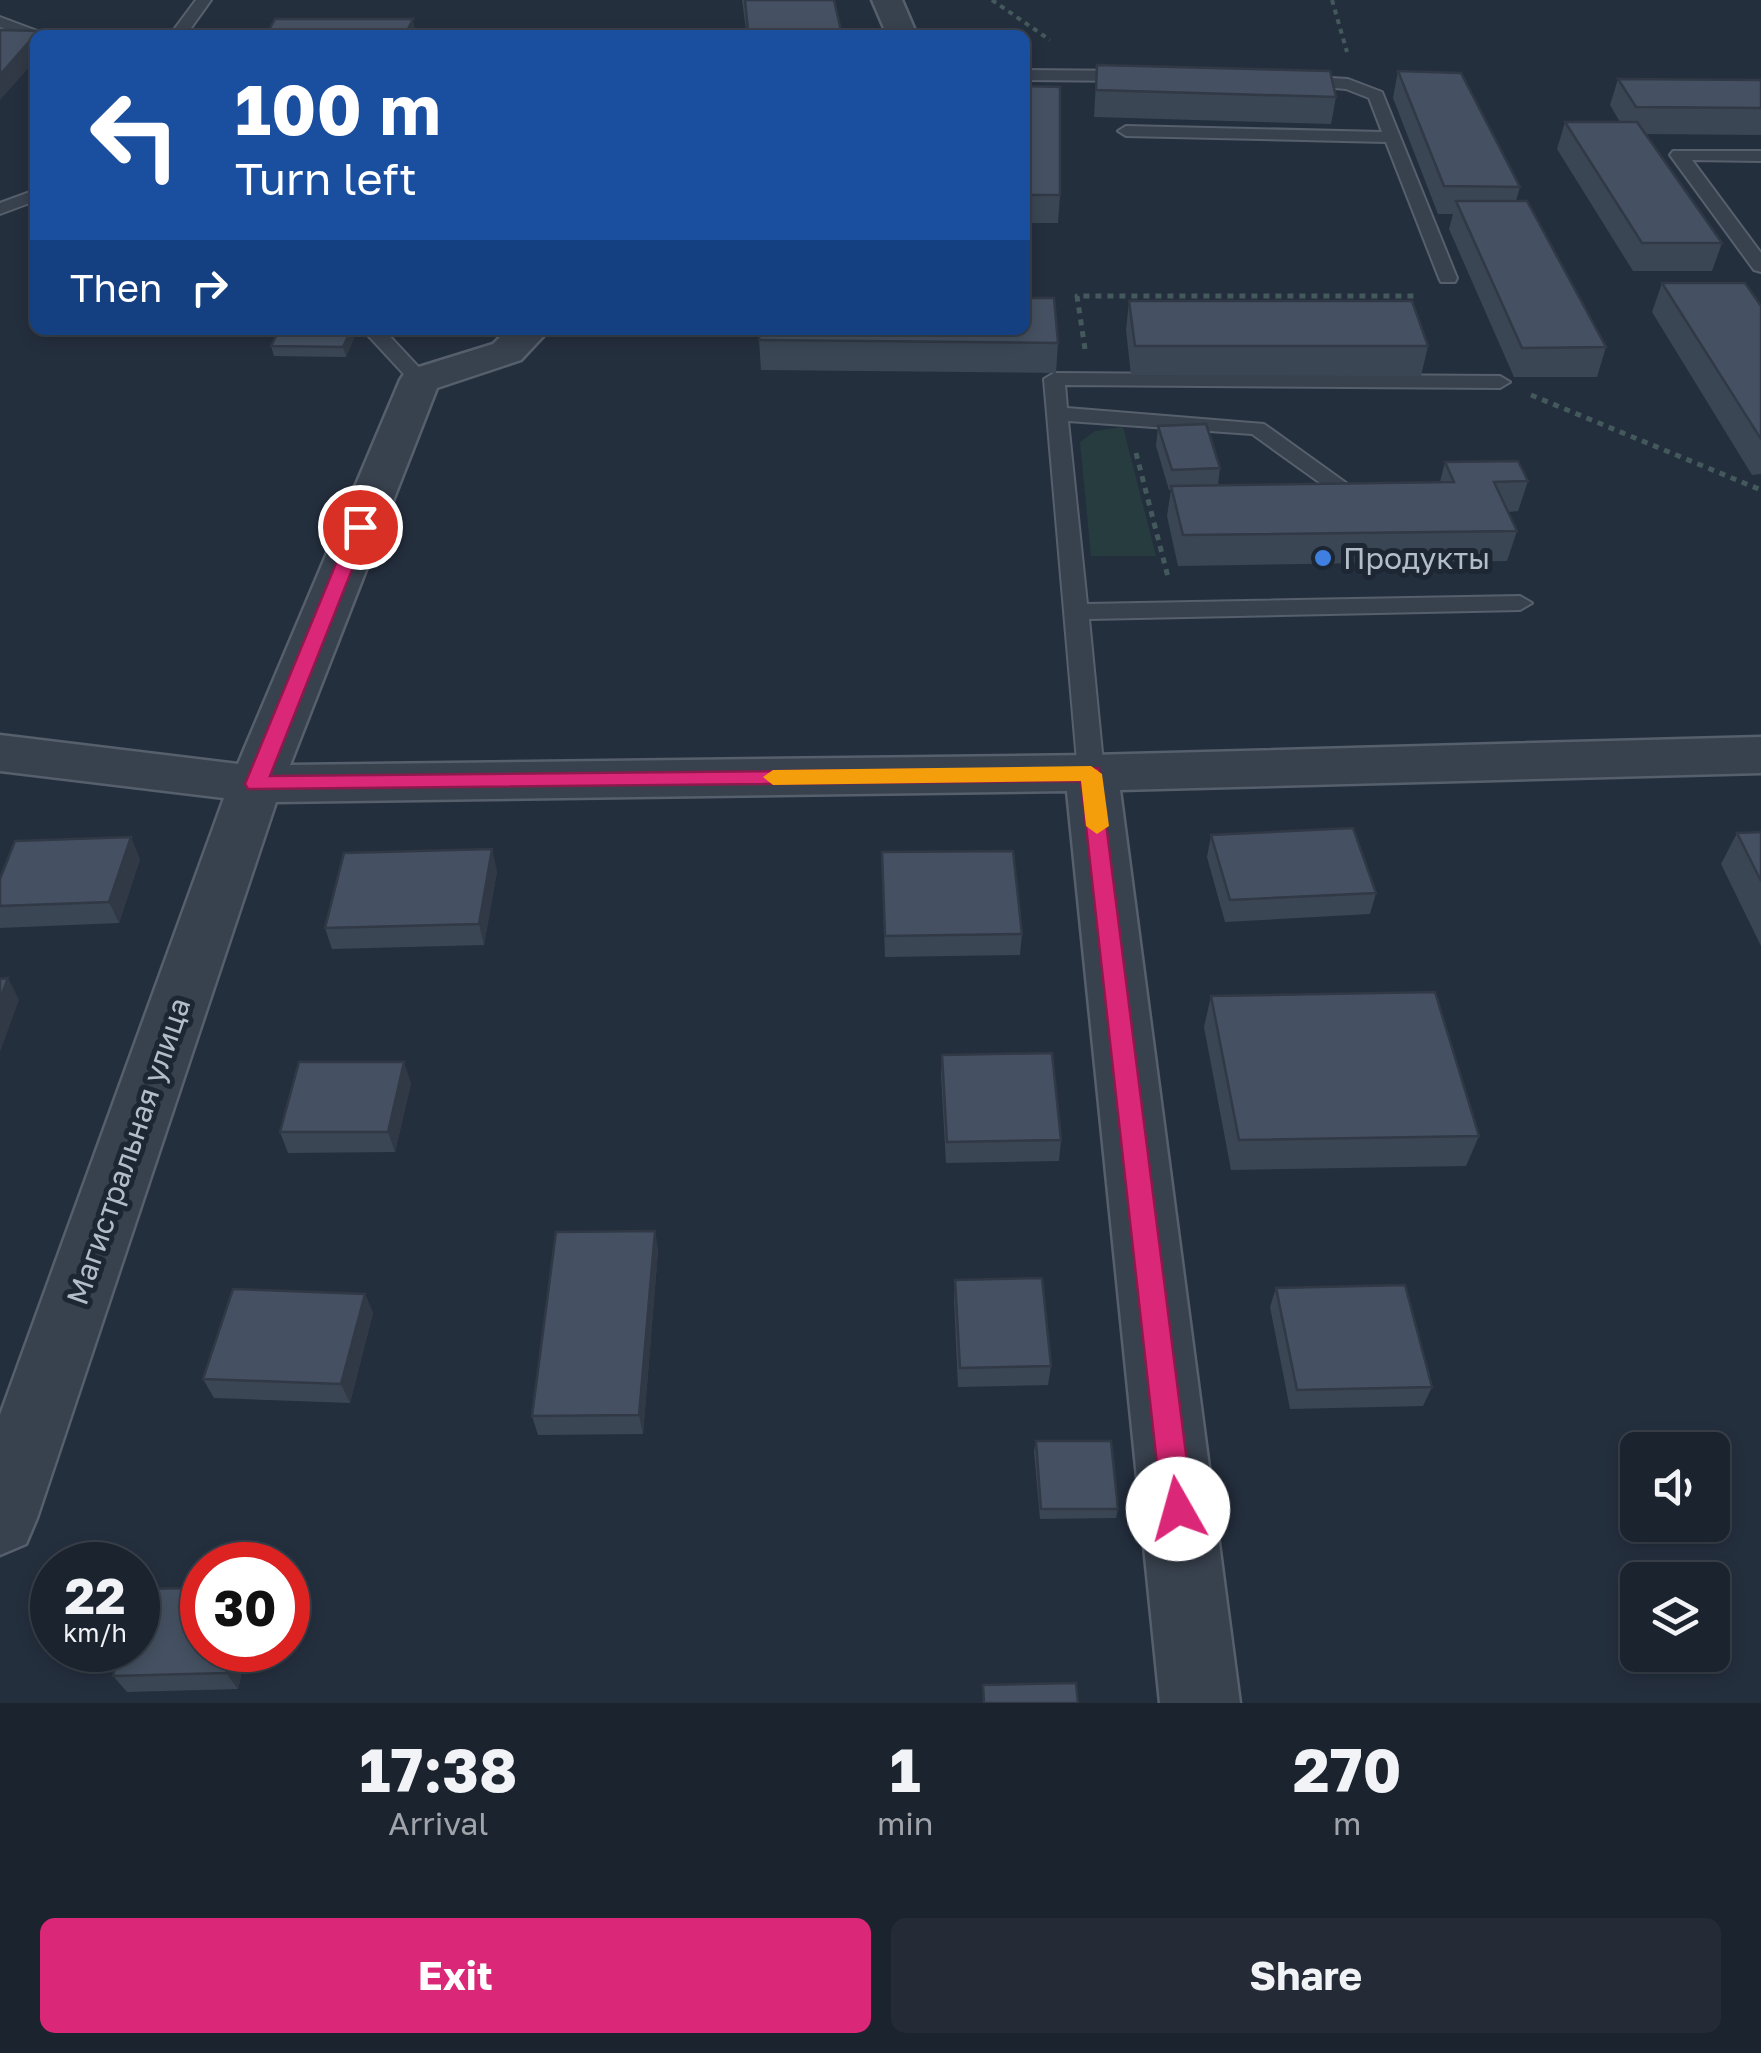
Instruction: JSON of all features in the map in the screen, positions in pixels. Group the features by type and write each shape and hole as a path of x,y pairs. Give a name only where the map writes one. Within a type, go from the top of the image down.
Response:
{"street":[{"path":"887,0 900,30"},
{"path":"420,380 506,352 524,335"},
{"name":"Магистральная улица","path":"0,1518 256,784 420,380"},
{"path":"0,753 256,784 1091,774 1761,756"},
{"path":"1091,774 1200,1703"}],"lane":[{"path":"182,30 204,0"},
{"path":"0,22 30,33"},
{"path":"1030,75 1156,76"},
{"path":"1276,80 1348,84 1376,94 1448,278"},
{"path":"1126,130 1394,136"},
{"path":"1761,156 1680,155 1761,266"},
{"path":"0,208 30,197"},
{"path":"378,335 420,380"},
{"path":"1091,774 1054,379 1500,382"},
{"path":"1058,414 1257,428 1338,485"},
{"path":"1076,612 1520,603"}],"path":[{"path":"992,0 1053,42"},
{"path":"1332,0 1350,64"},
{"path":"1089,379 1077,296 1432,296"},
{"path":"1500,382 1761,490"},
{"path":"1126,416 1177,610"}],"green space":[{"path":"1123,427 1156,556 1091,556 1080,442 1095,431"}],"building":[{"path":"745,0 834,0 841,30 748,30"},
{"path":"275,19 413,19 408,30 269,30"},
{"path":"0,30 30,31 30,41 0,75"},
{"path":"1097,65 1330,71 1336,97 1096,90"},
{"path":"1398,71 1461,73 1520,187 1444,186"},
{"path":"1618,79 1761,80 1761,108 1636,107"},
{"path":"1030,86 1060,87 1060,195 1030,195"},
{"path":"1565,122 1637,122 1722,243 1642,243"},
{"path":"1456,201 1527,201 1606,347 1522,348"},
{"path":"1662,283 1745,283 1761,306 1761,439"},
{"path":"1030,298 1054,298 1058,343 759,340 760,335 1030,335"},
{"path":"1129,301 1412,301 1428,346 1135,346"},
{"path":"276,335 349,335 343,347 271,346"},
{"path":"1206,424 1220,468 1172,470 1158,426"},
{"path":"1518,461 1528,481 1494,482 1517,531 1183,535 1171,486 1454,482 1445,462"},
{"path":"1353,828 1376,893 1230,900 1211,835"},
{"path":"1761,832 1761,881 1737,833"},
{"path":"131,837 109,902 0,906 0,879 15,841"},
{"path":"492,849 479,924 325,928 344,853"},
{"path":"1013,851 1022,934 885,936 882,852"},
{"path":"8,978 0,999 0,979"},
{"path":"1435,992 1479,1136 1239,1140 1211,996"},
{"path":"1052,1053 1061,1140 947,1142 942,1055"},
{"path":"299,1062 404,1062 388,1132 280,1132"},
{"path":"655,1231 639,1415 532,1416 556,1232"},
{"path":"1042,1278 1051,1366 960,1368 955,1280"},
{"path":"1405,1285 1432,1387 1297,1390 1276,1288"},
{"path":"233,1289 365,1294 341,1384 203,1379"},
{"path":"1036,1441 1111,1441 1118,1509 1041,1509"},
{"path":"180,1588 180,1672 226,1673 113,1676 114,1672 160,1672 160,1589"},
{"path":"1076,1683 1078,1703 984,1703 983,1685"}],"slow traffic":[{"path":"773,777 1091,774 1097,826"}],"place":[{"name":"Продукты","path":"1323,558"}],"route":[{"path":"360,527 256,784 1091,774 1178,1509"}]}
